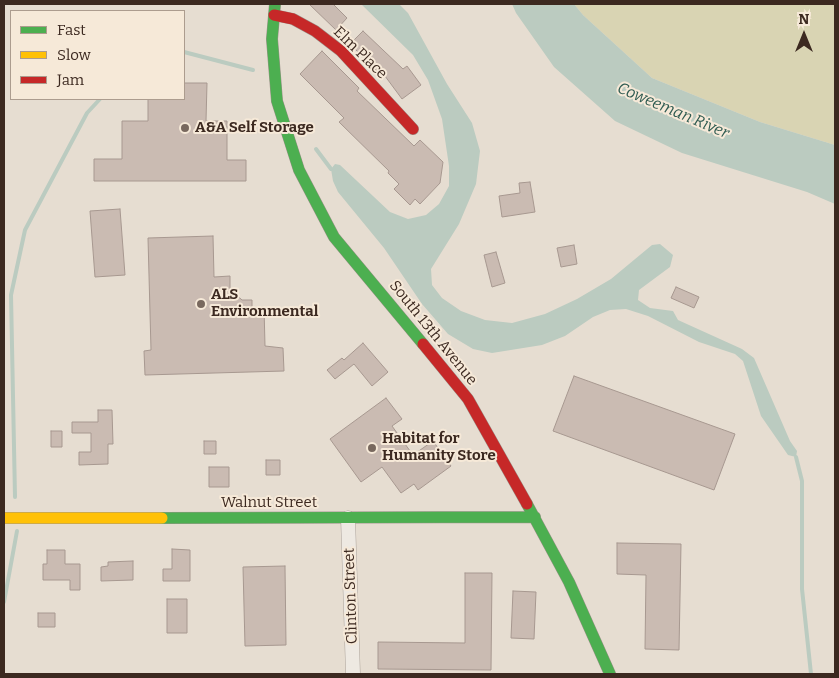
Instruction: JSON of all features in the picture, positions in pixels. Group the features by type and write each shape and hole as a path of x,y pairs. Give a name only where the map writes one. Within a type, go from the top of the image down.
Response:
{"main road":[{"name":"Elm Place","path":"275,10 315,30 341,52 413,129"},
{"name":"South 13th Avenue","path":"275,10 272,39 277,101 299,170 334,237 468,399 535,517 569,582 610,674"},
{"name":"Walnut Street","path":"4,518 535,517"}],"street":[{"name":"Clinton Street","path":"348,518 353,674"}],"shaded area":[{"path":"574,4 835,4 835,145 760,122 652,78 583,15"}],"water":[{"path":"361,4 399,4 408,13 447,84 472,123 480,151 476,184 459,224 431,269 432,285 442,298 461,311 485,320 512,323 545,314 577,299 611,279 652,245 660,244 673,255 670,267 639,290 638,300 650,308 673,311 678,320 742,349 754,358 790,441 797,451 796,457 788,455 761,416 743,361 735,354 699,342 648,316 626,309 610,310 593,317 565,336 542,345 492,353 473,349 448,334 422,304 384,248 338,192 333,181 331,169 335,164 340,165 390,212 408,219 426,215 439,204 449,186 449,166 442,119 428,80 413,55"},
{"name":"Coweeman River","path":"512,4 574,4 583,15 652,78 760,122 835,145 835,204 807,192 682,153 615,121 554,67 516,13"}],"building":[{"path":"309,4 333,4 347,18 336,30"},
{"path":"363,31 403,69 407,66 421,85 402,99 382,72 380,74 350,44"},
{"path":"322,51 359,88 357,91 414,146 420,140 443,162 440,183 420,204 415,199 410,205 394,189 399,184 388,173 389,171 339,122 344,118 300,74"},
{"path":"185,83 207,83 206,121 227,121 227,160 246,160 246,181 94,181 94,159 122,159 122,121 148,121 148,100 185,100"},
{"path":"530,182 535,212 502,217 499,196 520,193 519,183"},
{"path":"120,209 125,275 95,277 90,211"},
{"name":"ALS Environmental","path":"213,236 214,277 230,276 230,289 242,300 252,300 252,308 264,307 265,346 283,348 284,371 145,375 144,351 151,350 148,238"},
{"path":"574,245 577,264 561,267 557,248"},
{"path":"496,252 505,283 492,287 484,255"},
{"path":"676,287 699,297 694,308 671,298"},
{"path":"363,343 388,372 372,386 354,364 335,379 327,370 342,358 344,360"},
{"path":"574,376 735,434 714,490 553,431"},
{"name":"Habitat for Humanity Store","path":"386,398 402,419 392,426 413,455 433,441 451,466 418,490 414,484 401,493 382,467 361,482 330,439"},
{"path":"98,410 112,410 113,444 108,444 108,464 79,465 79,452 91,452 91,433 72,433 72,422 98,422"},
{"path":"51,431 62,431 62,447 51,447"},
{"path":"204,441 216,441 216,454 204,454"},
{"path":"266,460 280,460 280,475 266,475"},
{"path":"209,467 229,467 229,487 209,487"},
{"path":"617,543 681,544 679,650 645,649 646,575 617,574"},
{"path":"172,549 190,550 190,581 163,581 163,569 172,569"},
{"path":"47,550 65,550 65,564 80,564 80,590 70,590 70,580 43,580 43,564 47,564"},
{"path":"133,561 133,580 101,581 101,567 108,566 108,562"},
{"path":"285,566 286,645 245,646 243,567"},
{"path":"465,573 492,573 491,670 378,669 378,642 465,643"},
{"path":"513,591 536,592 534,639 511,638"},
{"path":"167,599 187,599 187,633 167,633"},
{"path":"38,613 55,613 55,627 38,627"}],"waterway":[{"path":"185,52 253,70"},
{"path":"15,497 11,295 25,230 87,113 99,100"},
{"path":"316,149 331,169"},
{"path":"796,457 802,481 802,589 811,674"},
{"path":"4,602 17,531"}],"traffic: fast":[{"path":"275,4 272,39 277,101 299,170 334,237 423,344"},
{"path":"527,504 569,582 610,674"},
{"path":"162,518 535,517"}],"traffic: slow":[{"path":"4,518 162,518"}],"traffic: jam":[{"path":"274,15 293,19 315,31 341,51 413,129"},
{"path":"423,344 468,399 527,504"}],"place":[{"name":"A&A Self Storage","path":"185,128"},
{"name":"ALS Environmental","path":"201,304"},
{"name":"Habitat for Humanity Store","path":"372,448"}]}
